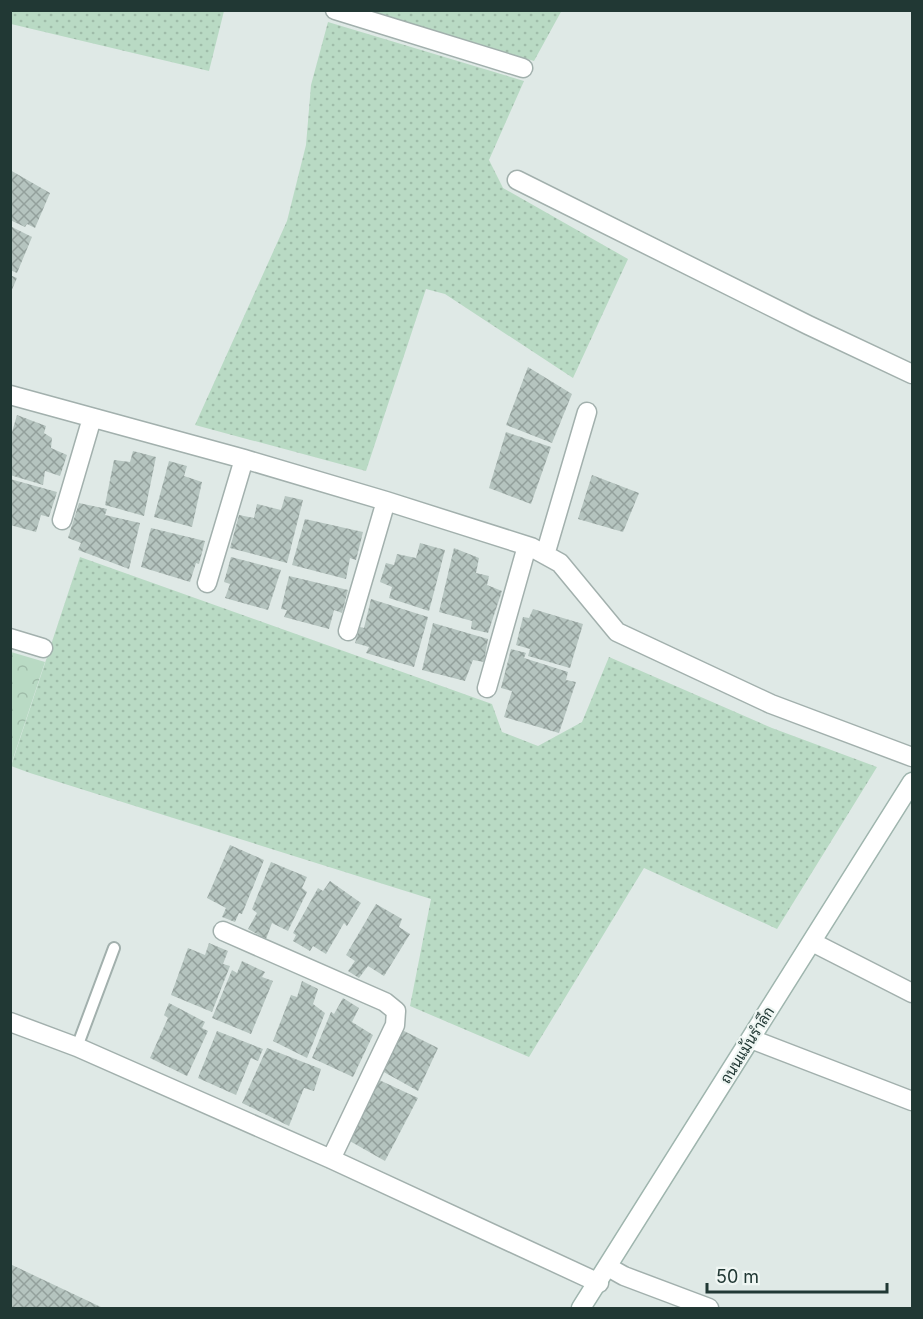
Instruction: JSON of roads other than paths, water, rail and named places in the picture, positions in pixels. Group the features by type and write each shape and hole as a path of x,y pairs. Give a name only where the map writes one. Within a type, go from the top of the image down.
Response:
{"street":[{"path":"335,10 523,68"},
{"path":"517,180 808,325 912,374"},
{"path":"10,395 244,459 527,546 560,563 617,632 771,704 912,757"},
{"path":"545,555 586,412"},
{"path":"62,520 92,418"},
{"path":"207,583 244,459"},
{"path":"348,631 386,501"},
{"path":"487,688 527,546"},
{"path":"10,638 44,648"},
{"name":"ถนนแม้นรำลึก","path":"581,1308 912,782"},
{"path":"223,931 385,1002 396,1011 395,1025 331,1158"},
{"path":"812,942 912,993"},
{"path":"10,1022 77,1047 331,1158 598,1283"},
{"path":"751,1039 912,1101"},
{"path":"608,1267 624,1276 709,1308"}],"lane":[{"path":"77,1047 114,948"}]}
